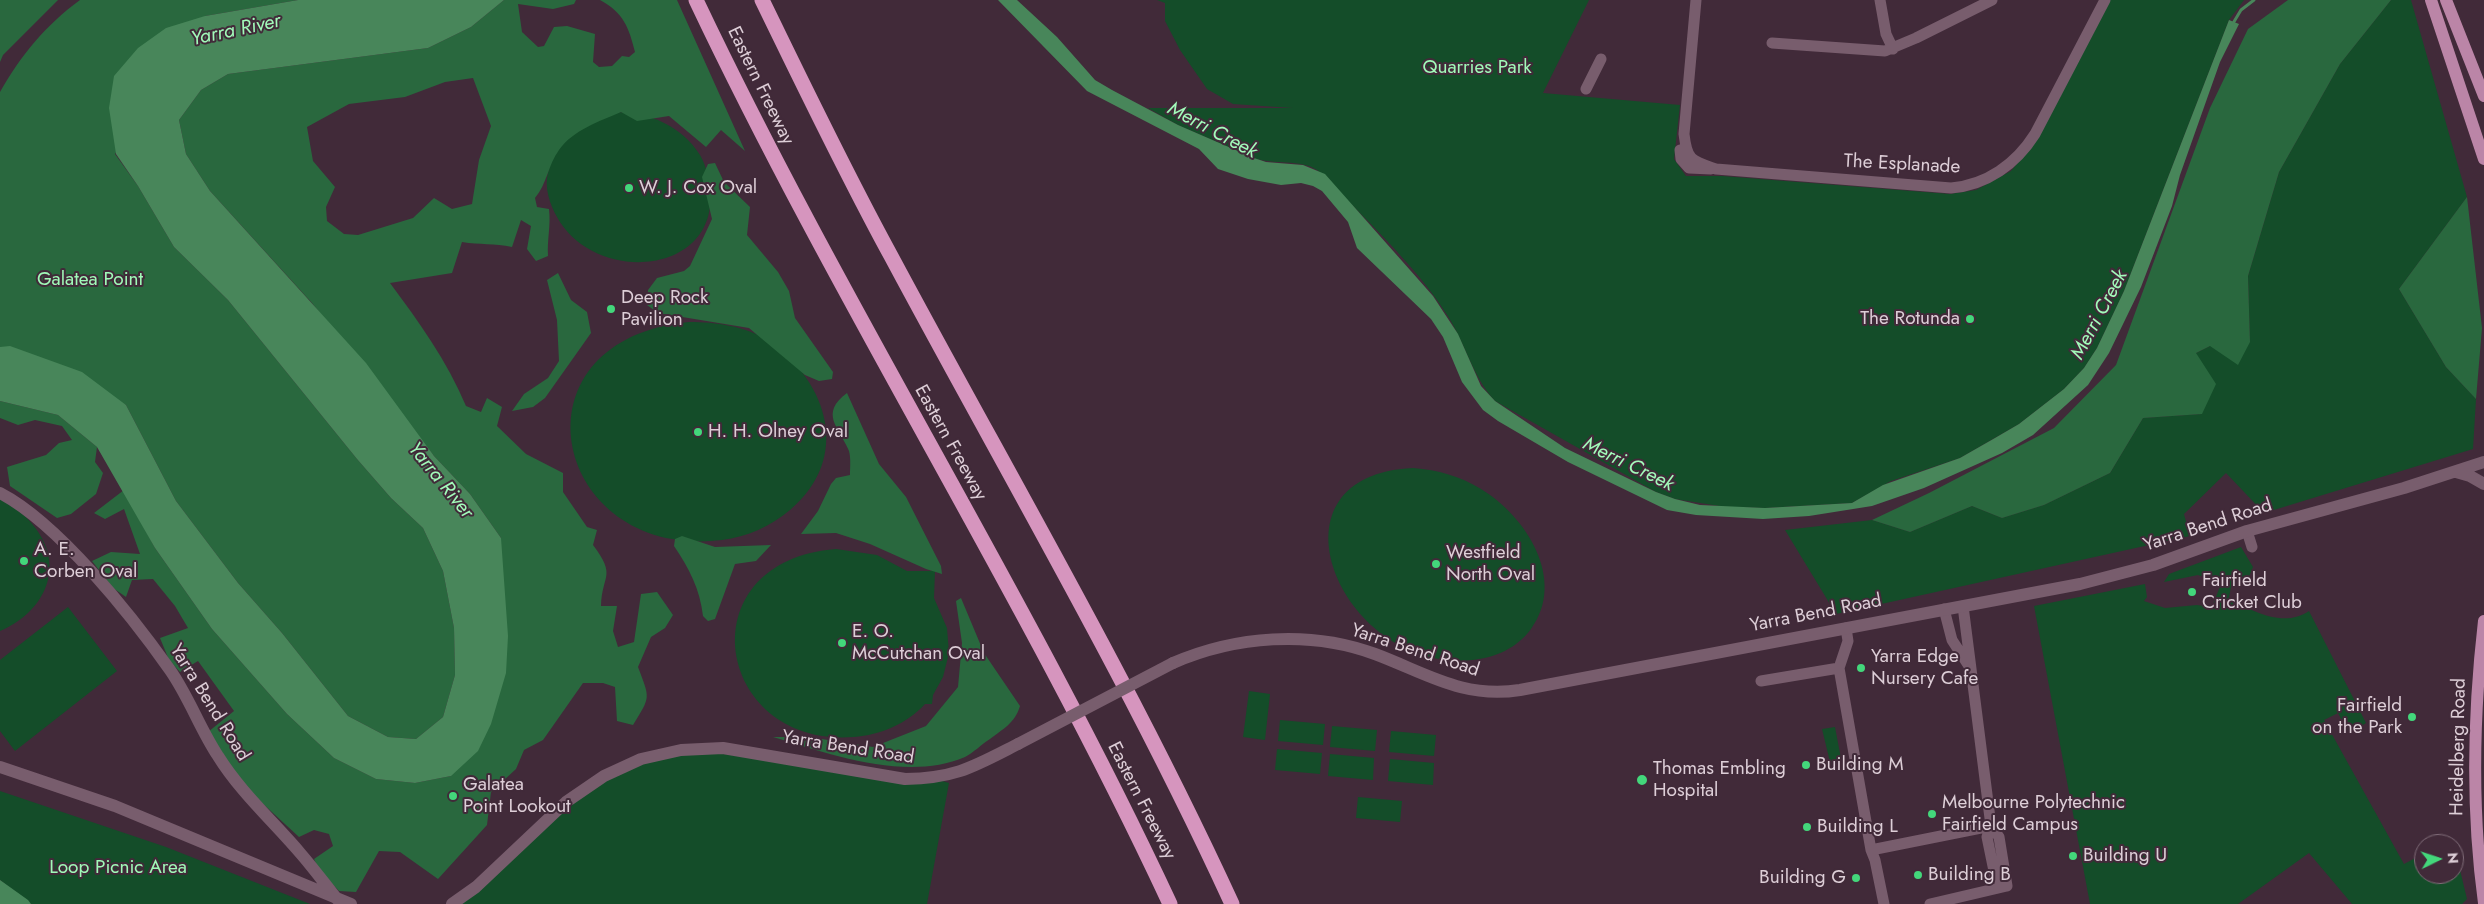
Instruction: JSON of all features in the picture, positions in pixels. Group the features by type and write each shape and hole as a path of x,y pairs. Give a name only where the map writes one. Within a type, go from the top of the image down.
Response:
{"highway":[{"name":"Eastern Freeway","path":"696,0 781,173 1039,647 1170,904"},
{"name":"Eastern Freeway","path":"762,0 843,166 1135,708 1203,840 1232,904"}],"main road":[{"path":"2431,0 2484,159"},
{"path":"2446,0 2484,96"},
{"name":"Heidelberg Road","path":"2484,621 2475,730 2474,802 2484,903"}],"street":[{"name":"The Esplanade","path":"1696,0 1684,134 1680,152 1695,170 1716,168 1934,187 1962,187 1982,180 2004,169 2028,145 2101,3"},
{"path":"1880,0 1886,34 1893,49"},
{"path":"1772,43 1877,51 1893,49 1992,0"},
{"path":"1586,89 1601,59"},
{"name":"Yarra Bend Road","path":"452,904 476,887 566,802 604,776 642,759 681,750 723,748 904,779 932,778 957,774 1173,663 1202,652 1240,643 1275,639 1311,640 1373,653 1458,688 1496,693 1520,690 1963,606 2120,574 2153,565 2247,531 2456,472 2484,462"},
{"path":"2456,472 2470,476 2484,484"},
{"name":"Yarra Bend Road","path":"0,493 15,501 72,550 123,611 171,671 218,757 253,802 301,854 337,899"},
{"path":"2247,531 2252,548"},
{"path":"1930,904 2007,886 1995,876 1987,837 1992,826 1963,606"},
{"path":"1944,609 1952,640 1971,669"},
{"path":"1846,628 1848,641 1839,668 1871,850 1875,860 1884,904"},
{"path":"1760,681 1839,668"},
{"path":"0,767 115,806 351,904"},
{"path":"1871,850 1992,826"}],"green space":[{"path":"0,0 58,0 3,55 0,62"},
{"name":"Galatea Point","path":"80,0 298,0 205,16 115,154 138,186 174,247 228,300 357,459 391,498 423,528 443,571 454,628 455,675 443,717 416,739 388,737 348,716 282,633 238,583 176,501 126,405 0,347 0,92 26,53 45,30"},
{"path":"504,0 576,0 574,4 553,9 518,4 522,32 538,47 544,46 554,27 567,26 595,34 593,62 599,67 612,66 622,56 629,57 635,52 628,28 620,16 615,10 600,0 677,0 745,151 721,130 706,147 669,116 637,121 621,112 579,132 565,143 555,156 542,187 535,198 537,207 549,209 548,256 536,261 527,249 531,226 521,220 512,247 462,242 452,273 390,283 422,327 450,373 466,406 481,412 487,398 502,407 497,426 526,454 563,473 563,492 587,527 597,530 593,545 605,564 606,570 601,606 617,606 613,631 618,647 634,642 641,594 657,592 673,615 665,628 651,637 638,667 645,685 647,697 633,725 617,721 615,687 603,683 583,683 543,740 524,750 516,769 491,792 487,825 438,879 400,852 379,851 356,892 339,891 319,870 314,859 333,846 329,834 314,830 299,837 223,767 208,732 234,711 198,661 180,672 169,660 160,638 188,628 175,606 153,579 132,580 126,597 113,588 92,561 111,552 140,554 124,509 105,519 94,513 124,490 155,548 212,629 287,714 334,758 376,779 415,783 451,776 501,538 470,494 434,456 312,303 210,191 186,154 179,120 201,90 228,74 428,48 471,27","holes":["473,78 491,126 479,160 472,204 452,209 434,198 413,218 358,235 344,234 327,221 326,207 335,187 313,161 307,127 349,104 405,97 445,82"]},
{"name":"Quarries Park","path":"1157,0 1589,0 1543,93 1680,105 1674,159 1686,176 1722,176 1950,194 1976,190 2011,171 2037,139 2110,0 2244,0 2229,20 2124,291 2097,348 2084,368 2064,389 2019,424 1960,458 1891,481 1852,503 1765,508 1726,507 1675,499 1656,492 1495,401 1475,372 1449,318 1427,287 1388,241 1321,173 1303,164 1254,158 1178,125 1148,108 1293,108 1233,104 1207,89 1180,50 1165,21 1165,3"},
{"path":"2288,0 2391,0 2340,64 2279,172 2248,276 2250,342 2238,365 2210,346 2196,353 2216,384 2202,414 2143,418 2110,473 2044,505 2002,518 1972,506 1910,532 1872,520 1929,493 2054,428 2116,365 2210,108 2248,29"},
{"path":"2391,0 2411,0 2467,197 2399,289 2446,367 2476,399 2473,449 2264,513 2226,473 2184,514 2190,536 1836,614 1785,530 1872,520 1910,532 1972,506 2002,518 2044,505 2110,473 2143,418 2202,414 2196,353 2210,346 2250,342 2248,276 2279,172 2340,64"},
{"name":"W. J. Cox Oval","path":"616,112 641,115 664,123 684,136 693,145 704,164 710,191 707,219 695,240 675,255 650,261 624,261 598,254 575,239 557,217 552,207 548,196 547,178 550,164 562,138"},
{"path":"715,163 724,182 750,207 747,235 778,272 789,291 795,318 833,372 832,379 819,381 805,375 749,328 658,313 647,305 648,290 657,278 684,271 690,266 712,219 702,177 708,164"},
{"path":"2467,197 2482,328 2476,399 2446,367 2399,289"},
{"path":"558,273 571,300 587,312 591,333 545,398 533,407 512,411 524,394 548,378 559,361 557,320 547,280"},
{"name":"H. H. Olney Oval","path":"689,322 741,328 769,341 789,358 806,377 818,399 825,421 826,444 821,467 809,489 790,510 775,521 758,530 731,539 664,537 619,517 588,485 572,446 573,404 592,367 630,337"},
{"path":"847,393 879,464 906,497 941,566 942,574 926,569 870,544 836,533 801,534 818,511 831,484 836,478 850,475 849,451 837,428 833,414 834,408"},
{"path":"0,401 58,415 97,447 95,462 103,473 96,494 71,514 57,518 10,486 7,467 46,455 59,443 72,440 62,426 35,420 18,425 0,418"},
{"name":"Westfield North Oval","path":"1413,468 1448,474 1481,489 1513,515 1526,532 1536,551 1543,570 1545,590 1541,610 1525,636 1505,651 1489,657 1472,660 1425,656 1386,636 1355,607 1335,572 1329,535 1338,503 1365,479"},
{"name":"A. E. Corben Oval","path":"0,497 22,513 33,525 43,541 49,556 49,572 46,586 39,600 16,623 0,631"},
{"path":"682,536 715,547 771,545 756,561 735,564 715,619 708,621 703,616 702,606 693,579 674,546 675,539"},
{"path":"2241,547 2253,567 2248,579 2236,579 2231,587 2229,597 2258,613 2279,618 2300,616 2309,611 2366,723 2349,734 2338,713 2324,720 2404,864 2414,859 2414,884 2463,884 2467,899 2462,904 2352,904 2309,853 2238,904 2090,904 2034,606 2145,584 2147,597 2144,601 2165,608 2197,605 2212,607 2221,584 2198,575 2164,582 2169,574"},
{"name":"E. O. McCutchan Oval","path":"836,549 877,555 907,571 935,571 934,598 947,628 949,653 943,677 933,695 932,704 925,704 901,723 883,731 864,736 854,737 807,733 771,714 747,686 736,652 738,617 755,585 787,561"},
{"path":"961,598 984,653 1020,706 1015,717 1008,725 971,753 965,757 942,764 918,767 894,766 868,763 818,751 773,737 809,737 873,747 926,726 958,687 962,643 956,601"},
{"path":"68,607 117,671 15,751 0,731 0,660"},
{"path":"1249,691 1270,694 1265,740 1243,737"},
{"path":"1280,720 1325,724 1323,745 1278,741"},
{"path":"1332,726 1377,730 1375,751 1330,747"},
{"path":"1835,727 1842,764 1831,766 1822,729"},
{"path":"1391,731 1436,735 1434,756 1389,752"},
{"path":"1277,749 1322,753 1320,774 1275,770"},
{"path":"688,750 932,778 949,783 927,904 452,904 604,776"},
{"path":"1330,754 1374,758 1373,780 1328,776"},
{"path":"1390,759 1434,763 1433,785 1388,781"},
{"name":"Loop Picnic Area","path":"0,791 166,847 310,904 31,904 0,880"},
{"path":"1358,797 1402,801 1400,822 1356,818"}],"water":[{"name":"Yarra River","path":"298,0 504,0 471,27 428,48 228,74 201,90 179,120 186,154 210,191 366,363 434,456 470,494 501,538 508,636 506,673 491,724 478,751 451,776 415,783 376,779 334,758 287,714 212,629 155,548 97,447 58,415 0,401 0,347 10,346 82,372 126,405 176,501 238,583 282,633 348,716 388,737 416,739 443,717 455,675 454,628 443,571 423,528 391,498 357,459 228,300 174,247 138,186 116,154 109,108 114,76 138,48 166,28 205,16"},
{"path":"998,0 1017,0 1057,37 1095,80 1112,90 1178,125 1254,158 1266,162 1303,165 1325,174 1433,296 1458,334 1481,386 1495,401 1565,448 1656,492 1675,499 1700,505 1765,508 1852,503 1883,485 1960,458 2019,424 2064,389 2084,368 2097,348 2124,291 2229,20 2239,24 2220,62 2180,175 2172,206 2141,287 2109,353 2088,385 2033,435 2002,453 1924,488 1872,506 1809,516 1763,519 1696,515 1667,510 1568,462 1498,421 1483,410 1462,382 1443,337 1431,319 1357,248 1348,222 1322,191 1301,183 1281,185 1248,179 1218,169 1199,149 1087,91"},
{"path":"0,880 28,900 31,904 0,904"}],"waterway":[{"name":"Merri Creek","path":"2232,25 2241,10 2254,0"}],"place":[{"name":"W. J. Cox Oval","path":"629,188"},
{"name":"Deep Rock Pavilion","path":"611,309"},
{"name":"The Rotunda","path":"1970,319"},
{"name":"H. H. Olney Oval","path":"698,432"},
{"name":"A. E. Corben Oval","path":"24,561"},
{"name":"Westfield North Oval","path":"1436,564"},
{"name":"Fairfield Cricket Club","path":"2192,592"},
{"name":"E. O. McCutchan Oval","path":"842,643"},
{"name":"Yarra Edge Nursery Cafe","path":"1861,668"},
{"name":"Fairfield on the Park","path":"2412,717"},
{"name":"Building M","path":"1806,765"},
{"name":"Thomas Embling Hospital","path":"1642,780"},
{"name":"Galatea Point Lookout","path":"453,796"},
{"name":"Melbourne Polytechnic Fairfield Campus","path":"1932,814"},
{"name":"Building L","path":"1807,827"},
{"name":"Building U","path":"2073,856"},
{"name":"Building B","path":"1918,875"},
{"name":"Building G","path":"1856,878"}]}
